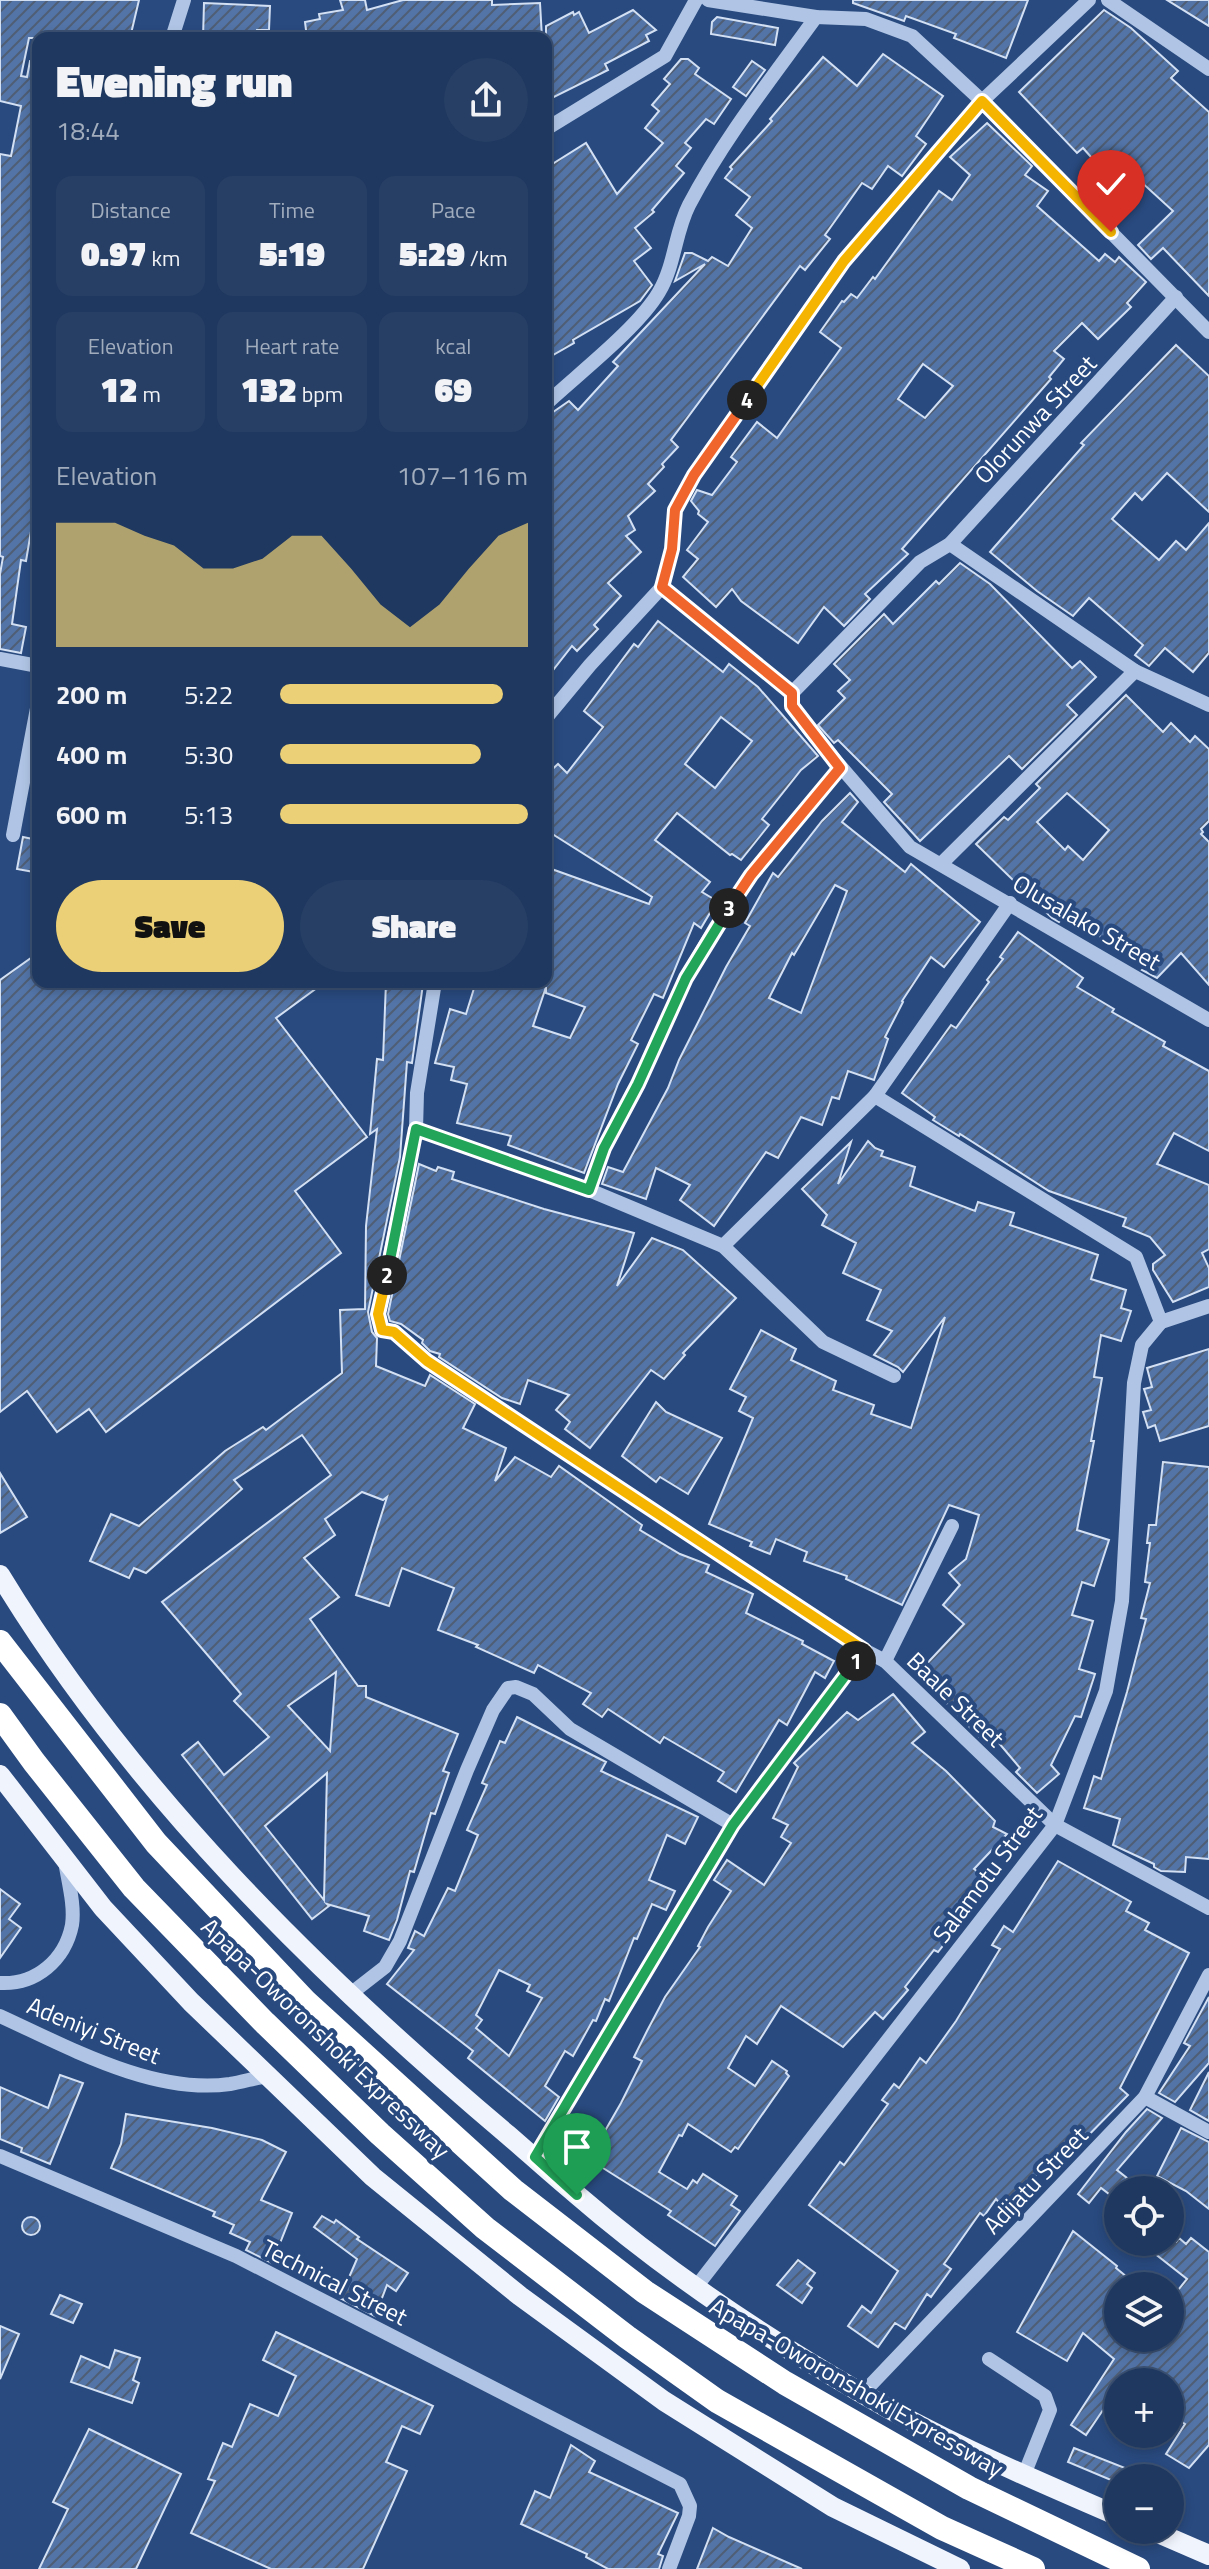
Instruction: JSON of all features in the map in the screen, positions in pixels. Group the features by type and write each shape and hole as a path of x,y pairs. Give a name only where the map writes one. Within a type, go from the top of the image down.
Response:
{"highway":[{"name":"Apapa-Oworonshoki Expressway","path":"0,1642 156,1843 306,2002 513,2190 645,2292 785,2383 969,2488 1138,2569"},
{"name":"Apapa-Oworonshoki Expressway","path":"0,1715 134,1888 265,2023 380,2134 485,2228 627,2337 717,2401 942,2528 1033,2569"}],"main road":[{"name":"Apapa-Oworonshoki Expressway","path":"0,1575 19,1607 106,1728 202,1844 349,1995 577,2195 696,2287 862,2394 951,2442 1104,2510"},
{"path":"0,1775 103,1908 181,1992 398,2197 520,2296 664,2401 833,2507 960,2569"},
{"path":"1183,2544 1209,2555"}],"street":[{"path":"174,32 184,0"},
{"path":"552,125 665,56 696,0"},
{"path":"708,0 816,17 866,19 912,36 982,101 1209,332"},
{"path":"552,711 662,587 672,549 675,510 694,475 844,261 982,101 1089,0"},
{"path":"1108,0 1209,69"},
{"path":"552,398 630,326 658,294 666,279 684,214 700,183 816,17"},
{"name":"Olorunwa Street","path":"792,693 920,562 950,544 1176,297"},
{"path":"950,544 1135,671 1209,705"},
{"path":"662,587 792,693"},
{"path":"0,659 32,665"},
{"path":"942,863 1135,671"},
{"name":"Olusalako Street","path":"792,693 792,706 840,768 910,847 1209,1020"},
{"path":"13,835 32,735"},
{"path":"589,1190 604,1148 638,1084 686,978 715,928 751,875 840,768"},
{"path":"723,1246 875,1096 1010,903"},
{"path":"433,988 417,1093 416,1129 589,1190 723,1246 823,1342 894,1376"},
{"path":"875,1096 1136,1257 1161,1322 1209,1306"},
{"name":"Baale Street","path":"416,1129 378,1314 382,1330 394,1332 427,1361 885,1661 1055,1825 1209,1908"},
{"name":"Salamotu Street","path":"696,2287 1055,1825 1106,1691 1122,1601 1134,1383 1142,1345 1161,1322"},
{"path":"885,1661 952,1526"},
{"path":"535,2157 733,1825 864,1650"},
{"path":"349,1995 385,1967 400,1941 467,1770 493,1710 508,1688 516,1687 533,1694 570,1729 733,1825"},
{"name":"Adeniyi Street","path":"0,1983 13,1984 33,1978 58,1957 72,1924 65,1861"},
{"name":"Adijatu Street","path":"862,2394 1145,2097 1209,1975"},
{"name":"Adeniyi Street","path":"0,2016 76,2052 146,2079 228,2085 267,2076"},
{"path":"1145,2097 1209,2132"},
{"name":"Technical Street","path":"0,2156 236,2256 680,2484 690,2506 686,2530 669,2569"},
{"path":"989,2359 1045,2396 1050,2410 1024,2475"}],"building":[{"path":"0,0 139,0 131,32 32,32 21,76 27,77 32,61 32,526 26,561 21,560 12,624 26,627 21,653 0,649 0,574 3,557 0,556 0,154 11,156 21,106 0,101"},
{"path":"340,0 365,0 367,10 403,0 492,0 492,5 540,3 542,32 306,32 305,22 320,19 319,14 343,10"},
{"path":"853,0 1028,0 1006,58 954,38 956,34 906,16 904,21 853,3"},
{"path":"1167,0 1209,0 1209,26"},
{"path":"204,3 270,6 269,30 203,32"},
{"path":"633,10 656,30 646,35 649,41 605,64 608,70 552,98 552,32 546,32 546,26 579,12 589,33"},
{"path":"1104,10 1131,28 1178,71 1171,78 1209,112 1209,296 1163,248 1151,259 1138,245 1173,211 1138,179 1123,193 1083,148 1077,153 1019,92"},
{"path":"717,17 778,28 775,45 711,34 712,22"},
{"path":"883,54 943,96 916,136 926,144 902,176 888,166 872,189 862,183 825,235 830,239 805,270 800,266 671,440 678,447 648,484 655,491 628,516 635,530 626,536 641,552 608,583 621,596 594,625 598,629 577,651 572,646 552,671 552,413 569,401 578,410 618,366 613,362 705,264 675,281 685,253 708,261 712,257 728,266 752,228 736,215 750,197 725,178 732,169 730,167 823,57 857,86"},
{"path":"681,59 688,59 699,68 695,74 731,99 714,124 706,119 685,143 691,148 676,166 684,173 652,210 654,212 635,228 651,248 634,261 652,285 640,301 552,356 552,164 586,143 617,194 663,143 645,128 659,111 652,105 670,84 664,79"},
{"path":"752,61 765,70 746,96 733,87"},
{"path":"987,123 1032,166 1025,175 1048,191 1037,206 1099,261 1105,254 1115,262 1119,257 1146,282 1127,303 1131,307 1098,339 1082,323 1054,351 1064,359 1049,377 1051,379 902,549 908,554 865,594 870,599 844,626 824,607 798,643 741,601 732,589 716,607 683,577 698,559 687,550 708,522 698,514 691,501 697,490 712,495 737,462 731,457 757,422 777,438 841,348 820,332 842,301 851,294 857,298 873,277 875,279 939,191 952,200 970,175 950,157","holes":["923,364 953,386 925,418 898,399"]},
{"path":"1176,345 1209,376 1209,512 1167,473 1142,500 1135,493 1112,519 1159,560 1176,541 1186,550 1209,523 1209,653 1193,672 1165,648 1149,666 1135,655 1143,645 1089,598 1073,616 990,552 1084,445 1081,443"},
{"path":"960,563 990,584 1072,668 1080,661 1096,677 1067,705 1077,715 1022,769 1009,756 920,841 884,802 892,794 838,740 834,743 818,725 845,698 838,691 850,680 834,664 884,614 893,624 936,581 939,584"},
{"path":"658,621 723,672 729,664 758,687 818,756 801,770 762,819 769,825 741,860 730,855 677,813 655,840 710,882 702,892 717,901 701,928 694,923 663,998 654,994 631,1040 638,1044 618,1084 584,1173 508,1145 511,1136 457,1123 467,1084 451,1080 454,1067 435,1063 450,1009 466,1014 474,988 546,988 533,1026 570,1038 585,1007 546,993 546,988 552,988 552,869 649,904 652,897 552,834 552,770 558,764 567,773 603,727 584,711 634,644 638,647","holes":["721,717 752,741 715,788 685,764"]},
{"path":"1126,695 1163,732 1171,723 1190,742 1195,736 1209,749 1209,821 1201,829 1201,834 1209,842 1209,985 1181,953 1157,978 1142,970 1144,968 1113,939 1108,944 1071,909 1059,922 1052,918 976,844 1004,817 1008,820 1040,788 1036,784","holes":["1067,793 1109,830 1083,860 1068,846 1065,850 1037,822"]},
{"path":"850,793 858,802 842,822 905,872 911,864 980,922 944,967 931,957 902,1001 885,1037 888,1039 874,1080 848,1071 839,1099 832,1097 822,1125 801,1117 778,1158 766,1152 714,1226 680,1200 690,1185 656,1168 646,1199 602,1184 608,1167 623,1172 668,1088 726,967 750,926 745,923 773,873 778,877 822,821","holes":["835,885 847,891 801,1013 769,998 792,953 794,955"]},
{"path":"23,837 32,839 32,872 17,869"},
{"path":"1018,932 1083,978 1077,987 1114,1009 1112,1012 1165,1042 1163,1046 1209,1071 1209,1151 1174,1133 1157,1164 1209,1185 1209,1249 1202,1253 1209,1268 1209,1287 1173,1302 1153,1270 1153,1264 1165,1255 1150,1237 1123,1226 1126,1218 1049,1191 933,1120 935,1117 902,1093 951,1025 956,1028 989,982 987,980 1003,959 1000,957"},
{"path":"32,957 32,988 317,988 276,1018 367,1137 295,1191 341,1253 106,1432 89,1409 57,1432 27,1391 0,1412 0,980"},
{"path":"386,988 422,988 412,1063 407,1062 400,1157 368,1312 372,1332 377,1338 376,1366 425,1386 430,1375 475,1404 463,1428 506,1448 495,1481 515,1457 551,1477 559,1466 642,1525 640,1530 680,1554 709,1565 706,1572 753,1594 746,1613 803,1641 802,1644 834,1661 825,1678 815,1672 787,1725 779,1720 736,1792 718,1781 724,1772 664,1737 660,1743 608,1709 602,1717 583,1704 591,1693 538,1665 534,1673 476,1647 478,1645 438,1630 454,1588 402,1568 389,1606 356,1595 387,1497 383,1500 362,1492 325,1519 335,1535 304,1558 339,1597 310,1619 358,1686 366,1686 366,1697 458,1734 443,1771 449,1773 435,1814 431,1813 414,1872 410,1871 389,1940 364,1931 369,1916 327,1904 329,1906 312,1919 182,1755 198,1742 224,1775 269,1737 234,1701 241,1694 162,1602 331,1475 302,1435 234,1480 242,1489 146,1573 134,1568 129,1578 90,1561 111,1514 139,1526 225,1451 263,1427 266,1430 342,1373 340,1310 365,1309 366,1226 377,1129 370,1134 377,1059 383,1060","holes":["336,1672 330,1751 288,1706","327,1773 324,1900 265,1826"]},
{"path":"868,1141 883,1151 881,1156 915,1167 910,1186 975,1211 978,1202 1014,1213 1010,1225 1098,1255 1091,1279 1126,1290 1121,1308 1131,1311 1121,1341 1101,1335 1094,1377 1102,1378 1077,1530 1109,1540 1094,1586 1082,1582 1072,1615 1093,1621 1079,1669 1095,1674 1081,1717 1075,1716 1051,1765 1059,1774 1037,1793 1016,1772 1020,1768 993,1736 985,1743 918,1673 964,1624 943,1605 960,1585 949,1573 966,1559 979,1515 949,1505 902,1605 846,1579 847,1576 804,1561 807,1552 776,1539 770,1554 750,1546 752,1542 709,1524 753,1418 739,1411 746,1397 730,1389 761,1330 796,1349 791,1360 836,1381 833,1390 874,1405 871,1414 911,1428 945,1317 903,1372 874,1355 892,1331 867,1320 881,1290 843,1273 856,1243 822,1225 827,1215 802,1189 851,1142 838,1184"},
{"path":"419,1164 436,1171 438,1167 454,1172 452,1179 544,1209 634,1233 617,1286 652,1238 683,1250 736,1298 683,1353 685,1355 664,1379 651,1370 590,1448 565,1429 570,1422 556,1410 569,1395 528,1380 520,1404 502,1398 439,1357 440,1354 430,1351 422,1343 423,1340 401,1324 390,1321 388,1314"},
{"path":"1209,1349 1209,1426 1160,1441 1155,1425 1148,1428 1143,1412 1151,1410 1144,1389 1152,1387 1147,1368"},
{"path":"656,1402 666,1412 722,1438 688,1494 660,1477 656,1482 622,1456"},
{"path":"1163,1462 1209,1467 1209,1859 1186,1857 1185,1872 1161,1871 1154,1864 1113,1845 1120,1819 1084,1808 1094,1776 1101,1779 1146,1619 1141,1618 1150,1583 1145,1582 1150,1543 1147,1543 1149,1525 1156,1525"},
{"path":"0,1473 27,1517 0,1533"},
{"path":"893,1694 925,1732 912,1743 946,1771 995,1821 993,1827 1007,1834 974,1869 992,1883 938,1952 934,1950 905,1987 908,1990 883,2019 875,2012 843,2047 781,2006 757,2044 746,2036 728,2068 755,2086 772,2061 787,2071 789,2076 738,2149 735,2147 731,2152 688,2124 659,2172 687,2189 693,2180 697,2183 703,2174 737,2196 731,2205 740,2211 715,2246 668,2215 671,2211 584,2156 598,2133 602,2136 621,2103 642,2061 634,2057 647,2031 731,1891 714,1880 727,1860 764,1885 791,1843 781,1837 788,1825 773,1818 798,1767 794,1763 847,1712 858,1720"},
{"path":"517,1717 606,1762 601,1771 698,1817 685,1844 667,1835 649,1880 675,1891 666,1910 652,1904 637,1939 634,1938 609,2001 605,1999 596,2021 593,2020 573,2056 565,2051 545,2086 559,2097 545,2121 468,2058 473,2051 387,1984 414,1950 408,1948 415,1931 424,1936 448,1888 455,1891 478,1835 467,1830 487,1785 482,1783 500,1741 505,1743","holes":["499,1970 530,1985 527,1991 542,1998 509,2056 476,2028 482,2020 476,2015"]},
{"path":"1058,1861 1131,1902 1126,1911 1149,1923 1145,1930 1189,1953 1120,2088 1128,2095 1069,2155 1065,2151 1021,2188 1030,2199 1014,2213 1007,2213 996,2199 984,2216 980,2213 944,2264 951,2269 931,2297 927,2294 905,2329 895,2323 878,2347 848,2326 862,2306 871,2313 898,2271 809,2205 840,2162 844,2165 888,2104 882,2100 894,2084 899,2088 920,2058 926,2063 1000,1949 992,1945 1004,1926 1013,1932"},
{"path":"0,1889 20,1904 9,1919 21,1928 0,1958"},
{"path":"1209,1997 1209,2063 1175,2102 1159,2093 1190,2046 1184,2043"},
{"path":"1209,2072 1209,2121 1190,2110"},
{"path":"60,2075 83,2083 50,2164 0,2139 0,2087 48,2108"},
{"path":"1147,2109 1162,2118 1117,2170 1124,2176 1104,2176 1104,2190 1101,2188 1089,2203 1078,2194"},
{"path":"126,2114 212,2128 262,2140 286,2152 261,2200 292,2213 272,2263 246,2250 250,2242 230,2233 234,2225 213,2216 215,2212 111,2168 121,2144"},
{"path":"1181,2128 1209,2142 1209,2209 1184,2190 1184,2176 1157,2176"},
{"path":"322,2216 334,2223 336,2220 359,2237 357,2239 408,2273 396,2291 387,2285 375,2316 340,2298 357,2259 314,2227"},
{"path":"31,2217 40,2226 31,2235 22,2226"},
{"path":"1073,2231 1121,2272 1104,2272 1104,2351 1083,2333 1067,2361 1017,2332"},
{"path":"1191,2238 1209,2252 1209,2445 1189,2468 1166,2454 1170,2448 1184,2448 1184,2368 1108,2368 1114,2359 1106,2352 1184,2352 1184,2283 1187,2279 1184,2272 1178,2272 1158,2256 1184,2256 1184,2242 1186,2244"},
{"path":"798,2260 815,2273 807,2284 812,2288 802,2303 777,2285"},
{"path":"60,2295 82,2304 73,2323 51,2314"},
{"path":"0,2326 19,2334 0,2379"},
{"path":"276,2332 433,2406 420,2434 402,2426 386,2462 407,2471 363,2569 271,2569 191,2533 215,2481 208,2479 223,2443 232,2447 250,2404 278,2416 296,2376 263,2360"},
{"path":"115,2350 140,2358 133,2380 139,2383 132,2403 71,2382 81,2356 109,2368"},
{"path":"1104,2374 1104,2408 1086,2435 1071,2425"},
{"path":"89,2429 181,2474 136,2569 39,2569 68,2509 53,2502"},
{"path":"571,2445 595,2461 589,2472 678,2513 658,2554 663,2556 659,2569 608,2569 586,2557 587,2554 521,2524 535,2491 550,2498"},
{"path":"1074,2448 1115,2464 1104,2464 1104,2477 1068,2462"},
{"path":"713,2528 729,2537 802,2569 697,2569"}],"route":[{"path":"577,2195 535,2157 733,1825 864,1650 427,1361 394,1332 382,1330 378,1314 416,1129 589,1190 604,1148 667,1024 686,978 715,928 751,875 840,768 792,706 792,693 662,587 672,549 675,510 694,475 844,261 982,101 1111,232"}]}
